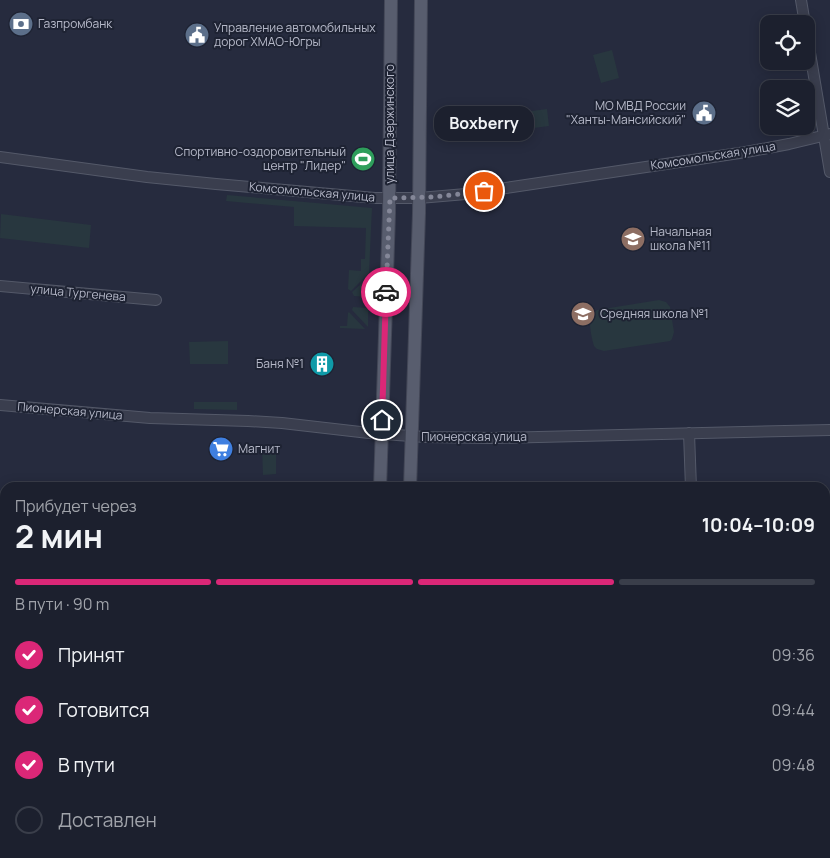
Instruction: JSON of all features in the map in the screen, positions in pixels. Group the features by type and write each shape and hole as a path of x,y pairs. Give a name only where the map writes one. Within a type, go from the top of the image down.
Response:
{"main road":[{"name":"улица Дзержинского","path":"380,482 390,198 390,0"},
{"path":"410,482 419,198 421,0"}],"street":[{"path":"801,0 804,15"},
{"path":"814,70 827,135 830,172"},
{"name":"Комсомольская улица","path":"0,158 147,177 229,185 375,198 419,198 492,190 732,154 827,135"},
{"name":"улица Тургенева","path":"0,286 156,300"},
{"name":"Пионерская улица","path":"0,405 150,418 272,423 412,437 485,438 830,430"},
{"path":"689,433 691,482"}],"shaded area":[{"path":"612,50 619,78 601,83 593,55"},
{"path":"547,109 549,126 511,131 509,114"},
{"path":"227,195 372,208 369,273 351,291 348,289 349,270 361,271 361,259 365,259 366,228 294,226 294,207 226,201"},
{"path":"1,214 91,225 89,248 0,238"},
{"path":"369,277 368,297 354,296 352,292"},
{"path":"659,300 666,302 670,307 674,332 670,341 604,351 594,346 590,322 593,312"},
{"path":"353,307 368,308 368,327 352,310"},
{"path":"349,312 365,329 340,328 340,326 347,326"},
{"path":"228,341 228,364 190,364 189,342"},
{"path":"194,402 237,402 237,410 194,409"},
{"path":"262,448 276,448 276,474 263,475"}],"way so far":[{"path":"386,292 390,198 434,197 484,191"}],"place":[{"name":"Газпромбанк","path":"21,24"},
{"name":"Управление автомобильных дорог ХМАО-Югры","path":"197,35"},
{"name":"МО МВД России \"Ханты-Мансийский\"","path":"704,113"},
{"name":"Спортивно-оздоровительный центр \"Лидер\"","path":"363,159"},
{"name":"Boxberry","path":"484,191"},
{"name":"Начальная школа №11","path":"633,239"},
{"name":"Средняя школа №1","path":"583,314"},
{"name":"Баня №1","path":"322,364"},
{"name":"Магнит","path":"221,449"}],"route":[{"path":"382,420 386,292"}]}
